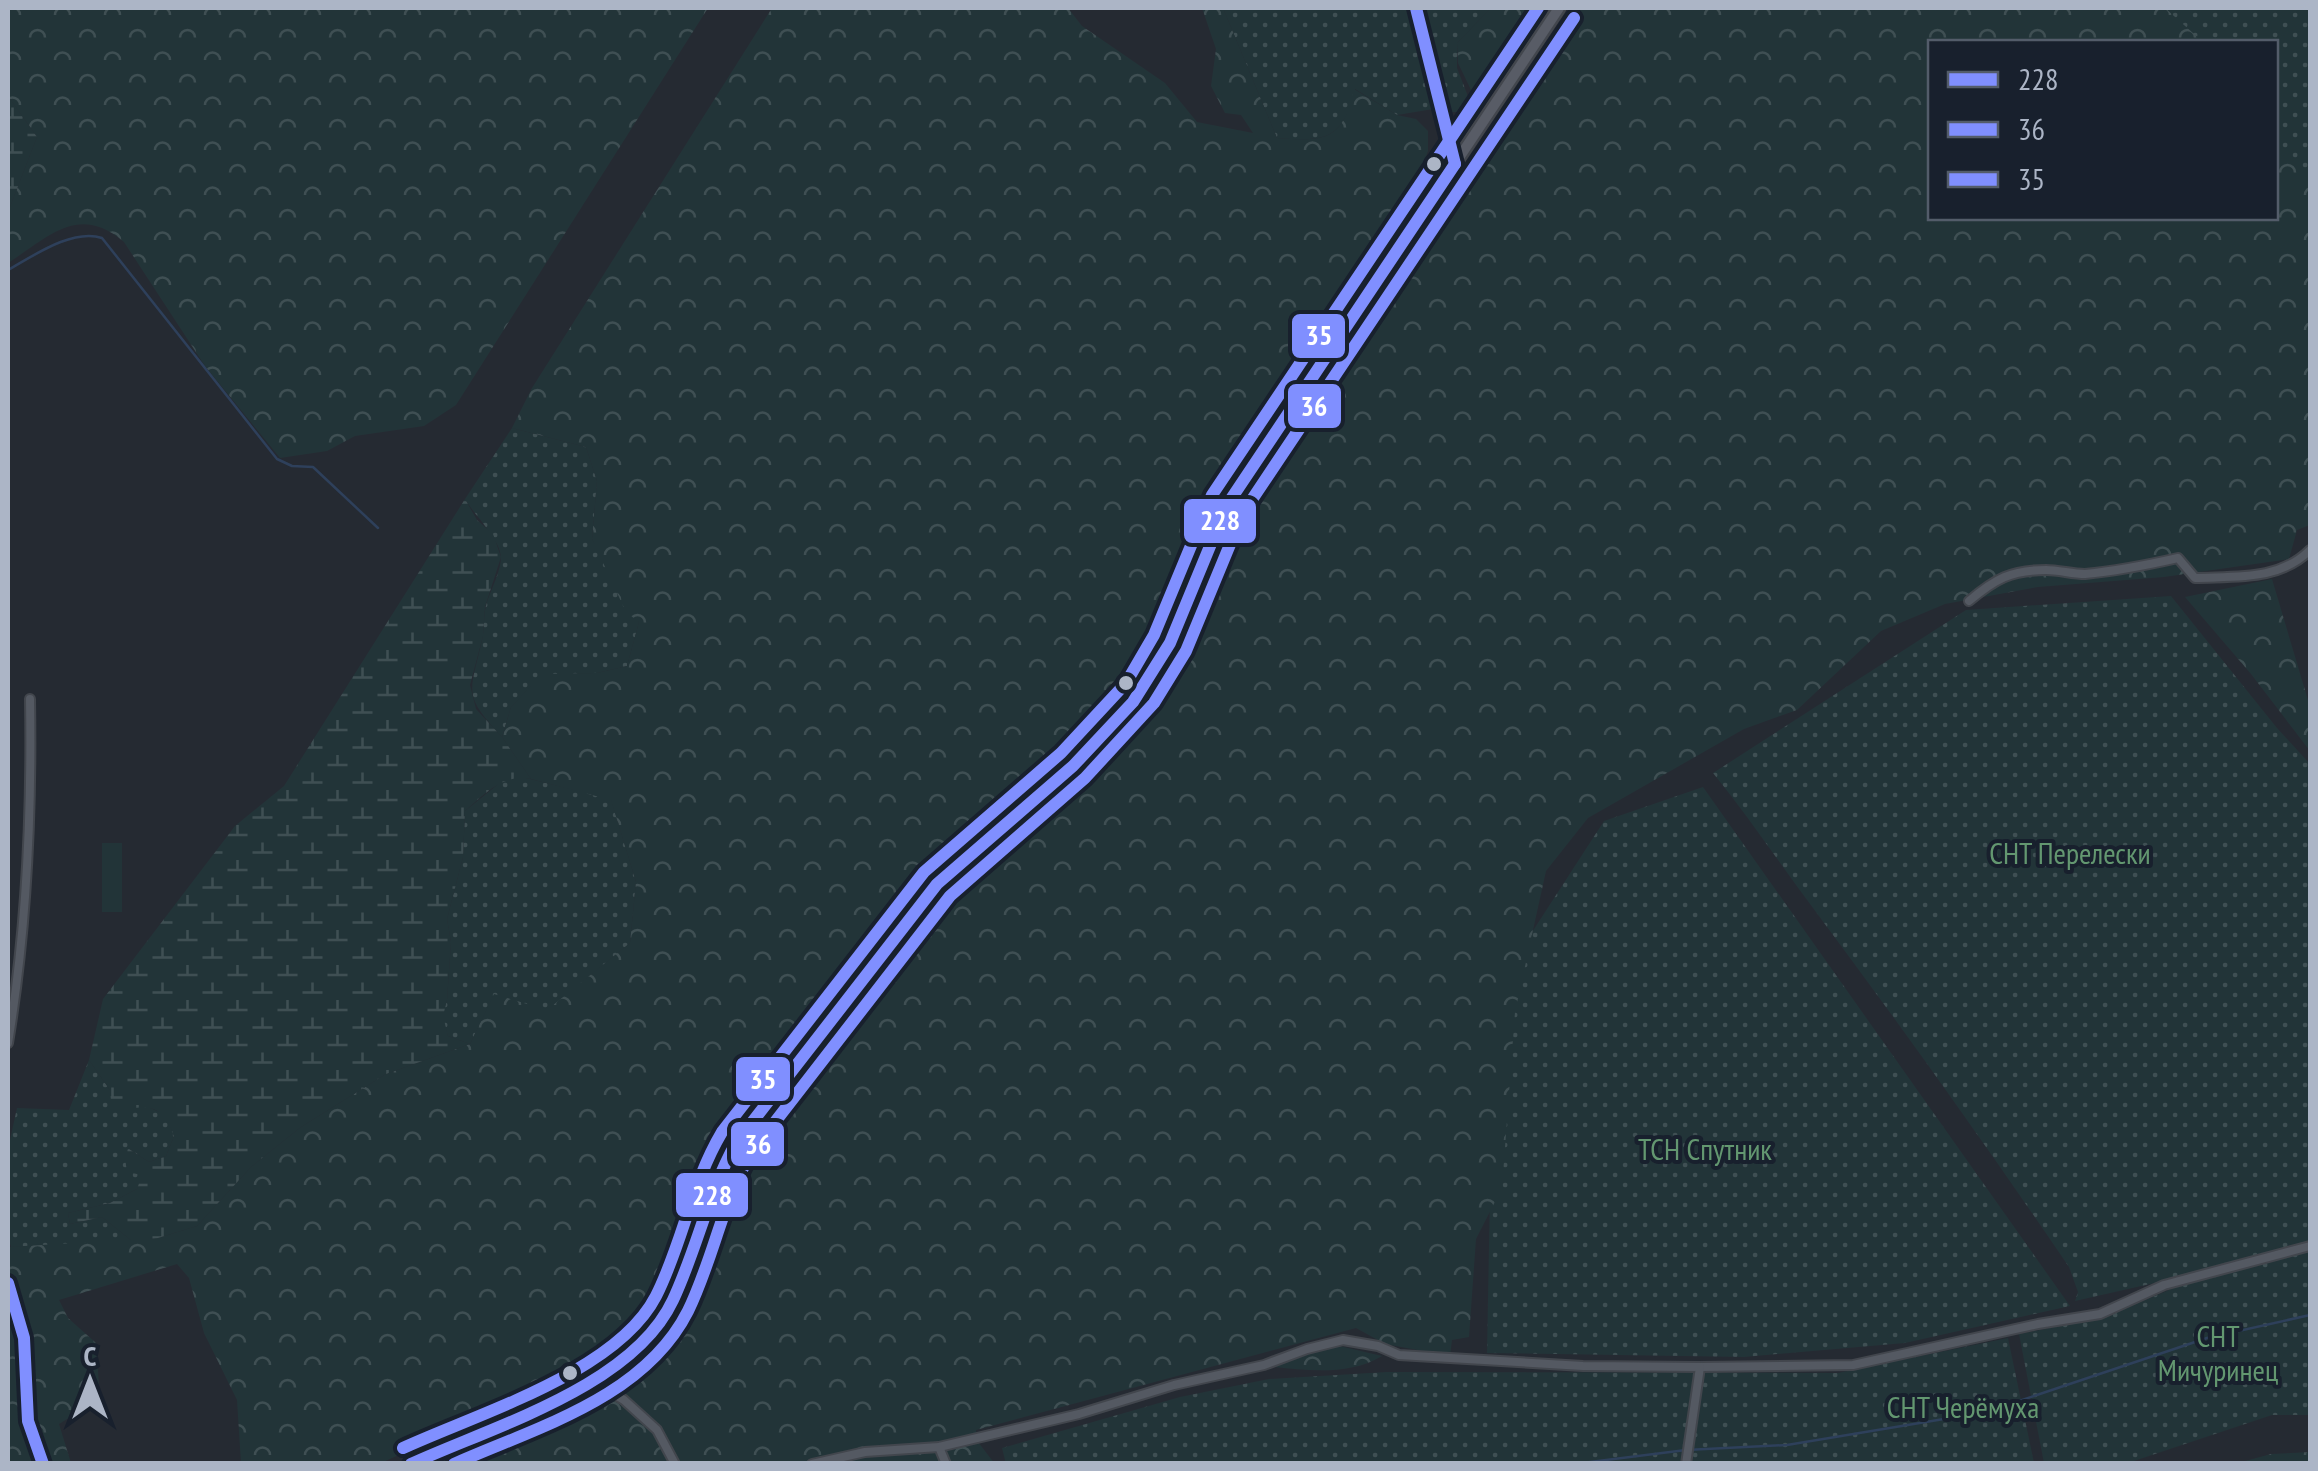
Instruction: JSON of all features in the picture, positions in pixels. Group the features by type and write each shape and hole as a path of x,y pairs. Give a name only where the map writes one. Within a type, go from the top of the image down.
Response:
{"main road":[{"path":"410,1464 594,1382 636,1353 661,1324 678,1290 729,1154 937,884 1073,766 1143,688 1170,643 1227,505 1559,8"}],"street":[{"path":"1416,8 1455,164"},
{"path":"1969,601 1994,579 2022,573 2120,570 2178,558 2195,578 2273,574 2299,562 2310,550"},
{"path":"8,1043 27,892 32,809 30,699"},
{"path":"812,1464 864,1452 939,1447 1079,1414 1174,1385 1264,1366 1343,1340 1378,1346 1399,1355 1583,1366 1854,1365 2100,1314 2164,1285 2310,1246"},
{"path":"8,1283 25,1346 24,1392 29,1434 43,1464"},
{"path":"1686,1464 1700,1367"},
{"path":"594,1382 624,1400 656,1430 675,1464"},
{"path":"939,1447 946,1464"}],"green space":[{"path":"8,8 708,8 456,405 424,426 355,436 327,451 280,458 205,366 124,242 92,225 78,225 51,235 8,263 8,212 37,137 8,96"},
{"path":"772,8 1068,8 1082,26 1165,83 1197,122 1253,133 1241,115 1225,113 1211,86 1216,49 1202,8 1223,8 1277,138 1308,139 1330,134 1344,119 1354,89 1397,115 1416,119 1428,131 1428,151 1395,238 1203,515 1117,701 1072,747 933,866 802,1045 722,1146 699,1190 673,1284 634,1345 381,1463 241,1463 237,1400 204,1333 189,1278 177,1264 59,1300 68,1318 96,1343 100,1399 59,1424 71,1463 8,1463 8,1247 158,1238 197,1226 251,1167 301,1127 386,1074 470,1044 494,994 547,1010 630,943 636,882 611,800 531,779 502,737 511,707 542,674 597,673 627,666 639,622 626,612 592,539 597,481 586,447 512,428 532,388"},
{"path":"1223,8 1409,8 1433,109 1397,115 1355,89 1345,119 1330,134 1308,139 1277,138"},
{"path":"1424,8 1491,8 1457,43 1457,68 1474,112 1451,112"},
{"path":"1491,8 1541,8 1482,96 1472,92 1458,63 1457,43"},
{"path":"1571,8 2165,8 2201,40 1928,40 1928,220 2278,220 2278,141 2310,186 2310,525 2297,530 2289,559 2164,577 2038,587 1945,604 1881,631 1797,710 1744,729 1588,818 1546,871 1515,1012 1502,1188 1476,1239 1469,1337 1452,1340 1450,1356 1385,1344 1356,1328 976,1430 978,1442 995,1464 678,1463 659,1428 617,1392 655,1348 678,1310 725,1182 743,1146 941,899 1016,837 1139,721 1199,615 1242,508"},
{"path":"2162,8 2310,8 2310,194 2278,154 2278,40 2187,40"},
{"path":"8,96 37,137 8,212"},
{"path":"512,428 586,447 597,481 592,539 639,622 627,666 597,673 542,675 511,707 502,737 480,711 472,693 500,550 465,499"},
{"path":"465,499 477,520 493,534 501,557 485,607 483,636 470,685 476,709 502,737 531,779 503,782 465,811 463,857 447,919 451,942 443,1016 448,1036 470,1044 386,1074 301,1127 251,1167 197,1226 132,1241 102,1217 70,1224 68,1213 110,1203 137,1189 142,1175 127,1172 124,1151 129,1149 149,1162 166,1156 174,1136 163,1116 150,1108 112,1111 110,1090 89,1060 103,999 235,826 284,786"},
{"path":"2272,579 2310,707 2310,751 2185,597"},
{"name":"СНТ Перелески","path":"2171,596 2310,764 2310,1241 2274,1256 2075,1301 2078,1292 2069,1267 2038,1221 1713,773 1966,610"},
{"path":"518,776 611,799 636,882 630,943 547,1011 494,995 470,1044 448,1036 442,1016 447,1000 451,942 447,919 463,857 465,811 502,781"},
{"name":"ТСН Спутник","path":"1703,787 2070,1306 1905,1343 1744,1357 1487,1353 1490,1194 1523,946 1604,821"},
{"path":"102,843 122,843 122,912 102,912"},
{"path":"89,1060 110,1090 166,1115 174,1136 166,1156 149,1162 129,1149 143,1175 137,1189 110,1203 68,1213 70,1224 102,1217 132,1241 11,1247 8,1149 17,1108 69,1110"},
{"name":"СНТ Мичуринец","path":"2310,1249 2310,1415 2272,1415 2128,1463 2044,1463 2019,1334 2103,1318 2195,1279"},
{"name":"СНТ Черёмуха","path":"2008,1338 2034,1463 1006,1464 1002,1448 1180,1397 1269,1379 1387,1372 1838,1373"},
{"path":"1331,1344 1382,1356 1344,1369 1275,1367"},
{"path":"610,1395 655,1433 671,1463 436,1464 562,1406"},
{"path":"2310,1452 2310,1463 2238,1463 2271,1454"}],"waterway":[{"path":"8,270 66,240 102,238 277,459 292,466 313,467 378,528"},
{"path":"1574,1464 1686,1450 1787,1445 1962,1416 2013,1403 2207,1338 2310,1315"}],"transit line":[{"name":"228","path":"1416,8 1455,164"},
{"name":"35","path":"403,1448 506,1405 579,1368 611,1347 637,1323 665,1276 702,1172 722,1132 924,872 1061,753 1126,683 1154,635 1212,495 1538,8"},
{"name":"36","path":"454,1464 586,1406 617,1388 669,1341 697,1292 732,1192 751,1153 950,896 1085,778 1154,703 1186,651 1243,513 1574,18"},
{"name":"228","path":"411,1464 558,1400 627,1357 654,1330 673,1300 736,1143 937,884 1073,766 1133,702 1170,643 1227,505 1455,164"},
{"name":"228","path":"8,1283 24,1338 28,1421 43,1464"}]}
